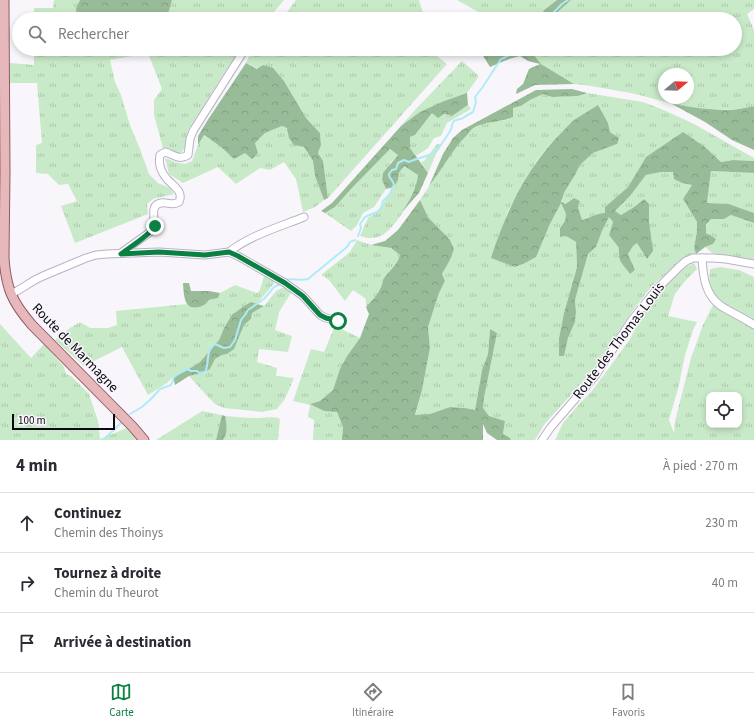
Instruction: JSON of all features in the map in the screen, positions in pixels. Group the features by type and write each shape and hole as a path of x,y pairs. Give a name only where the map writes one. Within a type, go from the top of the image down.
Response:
{"main road":[{"name":"Route de Marmagne","path":"4,0 4,258 5,270 11,294 22,313 32,325 144,440"}],"street":[{"path":"121,254 153,230 155,226 153,210 158,203 162,202 174,204 179,202 181,194 163,173 160,167 160,155 165,152 178,158 188,156 190,139 193,131 241,56"},
{"path":"11,294 36,279 96,255 159,252 205,255 229,252 242,242 304,217"},
{"path":"229,252 282,282 303,296 320,315 338,321"},
{"name":"Route des Thomas Louis","path":"542,440 551,427 595,376 632,320 658,288 682,264 693,258 702,258 726,259 754,264"},
{"path":"702,258 704,281 707,290 720,305 754,325"}],"green space":[{"path":"54,0 80,0 76,8 76,12 34,12 34,8 53,8"},
{"path":"80,0 172,0 169,12 76,12 76,8"},
{"path":"172,0 284,0 274,12 163,12 170,6"},
{"path":"296,0 419,0 423,12 287,12"},
{"path":"457,0 557,0 543,12 478,12"},
{"path":"557,0 571,0 558,12 543,12"},
{"path":"571,0 754,0 754,9 747,14 754,30 754,106 743,109 709,110 672,104 694,104 694,68 658,68 658,100 636,94 574,84 541,64 535,56 742,56 742,12 558,12"},
{"path":"34,56 132,56 110,60 115,82 149,174 158,183 170,188 174,194 153,199 147,204 148,214 75,243 61,206 77,201 68,184 59,185 48,174 36,173 36,145 42,143 37,83 10,83 10,63 34,65"},
{"path":"149,56 236,56 188,130 186,144 183,151 178,154 163,148 154,115 154,100 162,89"},
{"path":"249,56 437,56 447,64 328,198 323,161 318,153 321,145 320,133 306,118 284,81 246,63"},
{"path":"483,56 520,56 509,59 490,67"},
{"path":"520,56 535,56 541,64 574,84 535,85 516,94 517,89 523,84 529,69 540,64 528,61"},
{"path":"462,61 479,76 467,93 444,101 401,126 415,110"},
{"path":"246,63 257,69 263,65 273,68 284,81 306,118 320,133 321,145 318,153 323,161 328,198 324,200 315,176 313,161 304,147 294,145 289,138 287,128 282,126 265,133 255,143 258,153 252,159 245,153 234,159 221,147 204,135 198,145 198,136"},
{"path":"572,89 587,93 578,96 552,97 543,94 521,106 513,108 513,117 482,124 472,129 456,148 429,186 443,154 453,138 462,130 536,90"},
{"path":"467,93 468,105 452,116 444,114 438,118 432,113 415,135 410,137 410,148 428,173 419,193 402,212 412,195 418,175 404,166 399,173 398,180 394,187 386,189 382,180 383,173 398,155 390,149 335,207 325,213 321,211 332,203 401,126 420,112 444,101"},
{"path":"587,93 643,102 694,124 754,158 754,161 733,160 721,162 705,147 646,157 628,187 605,207 605,213 582,220 578,207 580,200 566,204 561,203 566,214 565,221 560,228 560,237 566,236 576,242 577,267 564,313 559,338 560,356 564,355 568,338 575,322 575,300 588,253 596,247 609,216 613,222 609,235 619,248 618,255 630,274 635,270 628,254 637,242 647,259 649,204 644,199 621,215 615,211 630,196 646,175 661,172 673,172 682,183 692,185 683,199 697,222 694,248 696,254 681,260 651,287 634,309 592,371 544,425 535,440 511,440 503,434 505,421 489,416 483,408 497,333 490,329 488,354 482,370 475,410 450,407 430,414 415,416 422,390 430,348 428,327 439,293 445,281 442,274 450,260 436,225 428,217 420,200 451,153 472,129 486,122 507,120 513,117 512,108 521,106 543,94 552,97 578,96","holes":["574,120 608,123 610,132 614,134 617,144 593,153 580,165 565,191 561,203 549,226 523,264 515,267 492,258 508,211 537,160 551,143"]},
{"path":"672,104 723,110 734,110 754,106 754,150 732,140 705,122"},
{"path":"468,105 471,109 447,123 441,136 434,138 428,148 416,156 410,148 410,137 415,135 432,113 452,116"},
{"path":"598,105 608,123 610,132 619,138 617,144 593,153 580,165 565,191 561,202 566,204 574,198 580,201 578,207 582,220 605,213 605,207 628,187 646,157 683,132 705,147 721,162 733,160 754,161 754,173 711,171 707,203 729,204 754,213 754,223 731,215 724,219 711,219 706,225 706,233 716,239 713,244 705,247 696,254 694,248 697,222 683,199 692,185 682,183 674,179 673,172 661,172 646,175 630,196 615,211 621,215 644,199 649,204 649,222 653,251 647,259 637,243 633,246 628,254 635,270 630,274 620,259 619,248 609,235 613,222 609,217 596,247 588,254 575,300 575,322 568,338 564,356 559,356 559,338 564,313 577,267 576,242 566,236 560,237 560,228 565,221 566,214 561,203 549,226 536,257 515,267 491,258 511,206 539,159 550,144 571,122"},
{"path":"282,126 288,128 289,136 293,143 304,147 313,161 315,176 324,200 315,207 303,212 296,179 284,162 270,170 260,168 236,184 218,167 183,183 169,174 165,158 185,164 192,161 203,135 221,147 234,159 245,152 258,153 255,143 265,133"},
{"path":"437,144 442,145 436,154 428,173 421,162 424,161"},
{"path":"390,149 398,155 390,163 382,180 386,189 374,207 363,213 357,225 351,231 325,213 335,207"},
{"path":"404,166 418,175 417,185 404,211 393,225 381,236 366,238 360,236 368,218 378,212 398,180 399,173"},
{"path":"711,171 754,173 754,213 729,204 707,203"},
{"path":"420,200 428,217 450,240 454,249 442,274 445,281 439,293 428,327 430,348 422,390 415,415 430,414 450,407 475,410 482,370 488,354 490,329 497,333 483,408 489,416 505,421 503,434 511,440 497,440 487,433 483,424 483,440 342,440 343,427 337,412 324,411 310,404 320,401 333,390 340,369 360,338 369,314 366,307 378,293 384,278 399,259 400,255 391,248 371,245 385,241 398,230"},
{"path":"731,215 754,223 754,260 712,253 705,247 713,244 706,232 708,223 711,219 724,219"},
{"path":"357,240 371,245 391,248 400,255 395,265 384,278 378,293 366,307 366,299 353,290 345,301 329,280 321,275 350,252"},
{"path":"694,263 697,269 675,294 668,316 697,322 685,355 679,385 669,420 674,433 675,421 691,358 703,325 713,305 754,329 754,440 555,440 563,423 592,391 630,339 643,313 673,278 684,268"},
{"path":"720,267 739,270 754,277 754,321 724,304 715,295 712,290 709,277 710,269"},
{"path":"264,276 275,282 257,304 251,302 244,306 224,328 219,340 200,362 173,377 167,383 148,395 122,347 84,366 55,340 80,322 90,328 108,328 117,325 116,311 187,304 194,307 209,300 218,298 220,293 235,285 257,293 260,290"},
{"path":"183,283 189,283 191,291 209,291 220,293 218,298 209,300 204,305 192,307 186,303"},
{"path":"284,287 291,293 279,312 275,330 292,336 288,352 259,349 257,362 277,368 276,376 294,378 285,399 277,409 262,412 224,408 215,404 189,376 203,373 210,369 215,359 227,354 238,339 244,325 251,319 252,313 264,306 276,291"},
{"path":"251,302 264,306 252,313 251,319 244,325 234,349 215,359 210,369 203,373 189,376 175,385 173,377 200,362 219,340 232,315"},
{"path":"0,324 31,358 44,344 64,367 66,374 71,376 89,394 98,421 100,439 127,428 136,440 0,440"},
{"path":"335,326 360,338 347,356 333,390 320,401 311,404 324,411 337,411 343,427 342,440 313,440 314,420 308,417 310,405 293,401 311,349 324,352"},
{"path":"202,411 222,415 216,440 156,440"},
{"path":"222,415 225,416 226,419 226,435 223,440 216,440"},
{"path":"225,416 254,418 272,417 280,419 278,440 223,440 225,438 227,425"}],"waterway":[{"path":"554,12 568,0"},
{"path":"358,236 361,228 360,224 365,217 377,212 381,208 383,201 389,195 394,185 389,176 392,170 396,169 398,163 404,160 409,162 435,152 450,131 454,121 462,119 473,112 476,102 475,97 501,59 508,56"},
{"path":"285,280 308,279 347,247 350,242 355,240"},
{"path":"130,414 142,407 160,389 171,385 174,377 183,371 187,369 197,371 199,373 205,372 209,353 212,347 215,344 224,348 230,347 235,340 241,320 248,310 264,299 274,287 282,283"},
{"path":"103,440 121,423"}],"route":[{"path":"155,226 147,235 121,254 159,252 205,255 229,252 285,283 303,296 320,315 338,321"}]}
